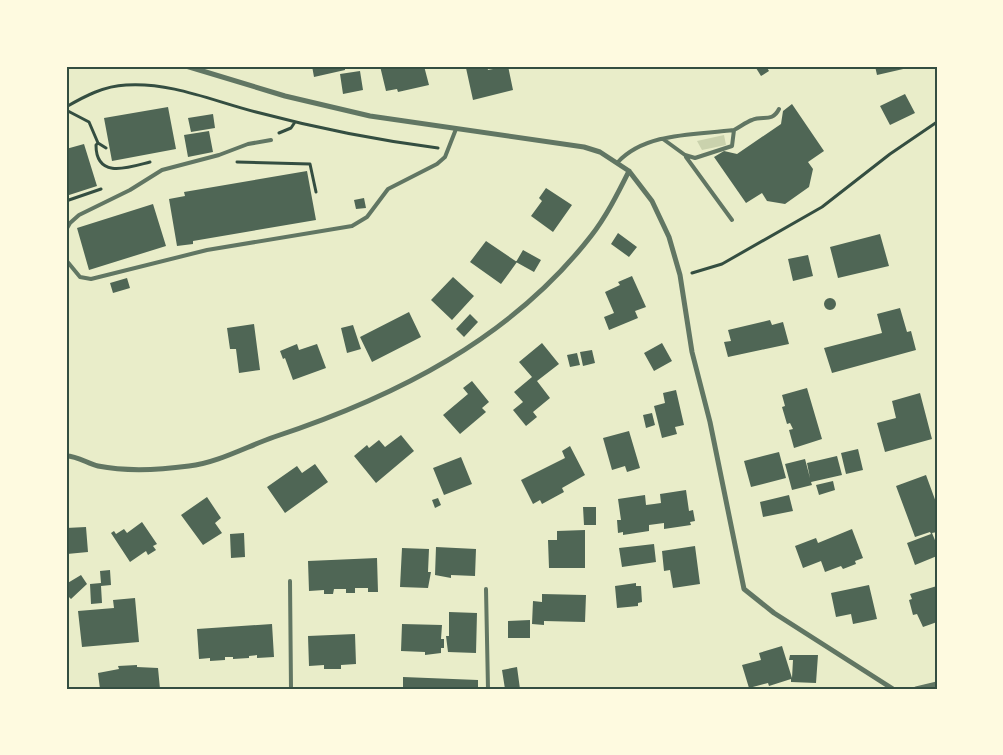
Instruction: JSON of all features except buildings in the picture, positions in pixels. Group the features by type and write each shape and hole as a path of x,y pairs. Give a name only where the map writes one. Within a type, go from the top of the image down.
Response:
{"street":[{"path":"186,66 337,109 394,120 584,147 600,152 629,171 658,211 669,237 680,275 692,352 710,422 744,589 774,613 893,689"},
{"path":"66,456 98,466 140,470 191,466 211,461 322,421 409,384 447,363 493,332 560,272 592,235 629,171"},
{"path":"916,689 937,684"}],"lane":[{"path":"618,162 625,154 647,142 734,130 753,119 768,119 775,116 779,109"},
{"path":"66,260 80,277 92,279 207,250 352,226 367,217 388,189 437,164 449,149 456,129"},
{"path":"685,155 695,158 732,146 734,130"},
{"path":"663,139 685,155 732,220"},
{"path":"66,230 70,223 79,215 130,190 171,166 213,157 248,144 271,140"},
{"path":"290,581 291,689"},
{"path":"486,589 488,689"}],"path":[{"path":"66,109 105,88 125,84 148,85 198,94 294,122 363,137 449,149"},
{"path":"66,109 89,122 98,143 98,155 101,162 110,169 130,167 160,159 171,166"},
{"path":"271,140 271,136 288,130 294,122"},
{"path":"680,275 722,264 822,207 890,154 937,122"},
{"path":"98,143 106,148"},
{"path":"213,157 221,162 310,164 316,192"}],"green space":[{"path":"724,135 726,145 702,150 697,141"}]}
